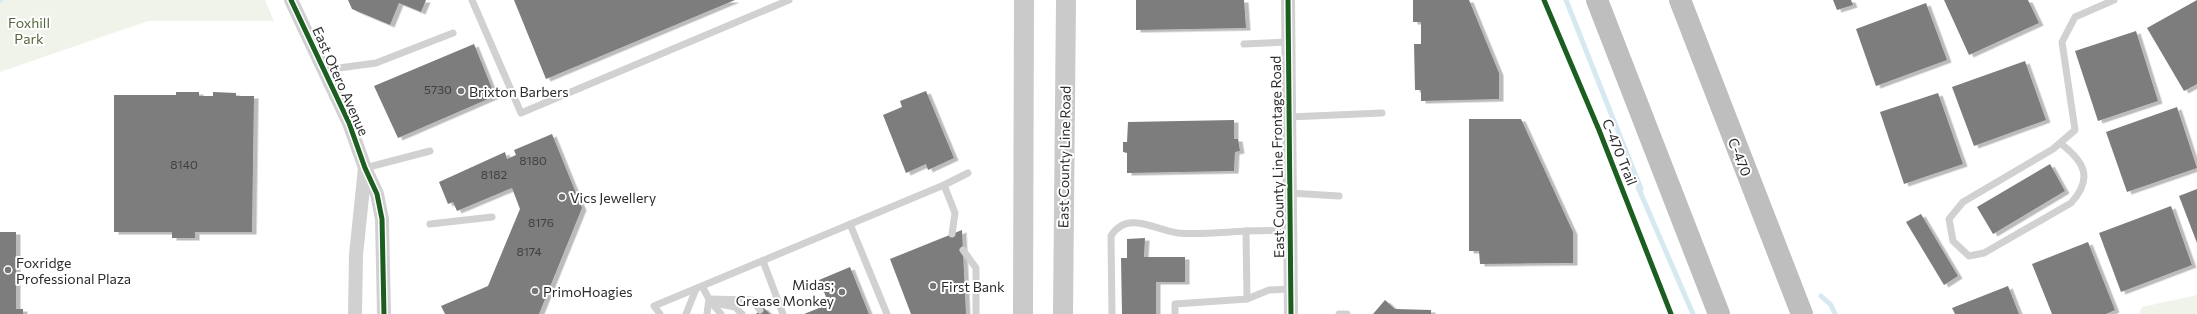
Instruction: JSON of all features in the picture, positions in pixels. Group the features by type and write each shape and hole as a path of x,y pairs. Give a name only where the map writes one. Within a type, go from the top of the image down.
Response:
{"highway":[{"path":"1597,0 1719,314"},
{"name":"C-470","path":"1680,0 1802,314"}],"main road":[{"path":"1023,314 1024,0"},
{"name":"East County Line Road","path":"1063,314 1066,0"}],"street":[{"name":"East Otero Avenue","path":"291,0 349,123 365,168 377,194 382,219 384,314"},
{"name":"East County Line Frontage Road","path":"1288,0 1291,314"},
{"name":"East Otero Avenue","path":"355,314 356,255 365,168"}],"lane":[{"path":"472,0 521,113 789,0"},
{"path":"2060,143 2079,159 2085,176 2081,192 2071,203 1984,253 1969,256 1953,240 1949,219 1963,202 2060,143 2075,130 2073,108 2062,42 2075,17 2114,0"},
{"path":"324,70 376,63 453,32"},
{"path":"1244,44 1288,42"},
{"path":"1289,116 1382,113"},
{"path":"365,168 430,151"},
{"path":"660,314 654,306 944,185 968,173"},
{"path":"944,185 955,213 952,234"},
{"path":"1290,193 1339,196"},
{"path":"430,224 492,217"},
{"path":"1112,314 1111,236 1115,228 1125,223 1141,223 1178,233 1290,230"},
{"path":"850,224 887,314"},
{"path":"1246,231 1247,299"},
{"path":"963,250 976,268 976,314"},
{"path":"763,261 783,314"},
{"path":"699,288 721,314"},
{"path":"686,314 699,288"},
{"path":"1175,314 1175,304 1247,299 1269,290 1290,289"},
{"path":"710,301 752,300 760,310"},
{"path":"707,314 710,301"},
{"path":"710,301 735,307 742,314"},
{"path":"1339,314 1347,314"}],"green space":[{"name":"Foxhill Park","path":"0,0 265,0 274,21 148,21 0,72"},
{"path":"2197,295 2197,314 2139,314 2142,307"}],"building":[{"path":"348,0 426,0 421,12 399,3 390,25 352,9"},
{"path":"514,0 735,0 546,79"},
{"path":"1136,0 1244,0 1246,28 1136,30"},
{"path":"1413,0 1469,0 1499,73 1499,99 1421,101 1421,90 1415,90 1414,44 1421,44 1421,22 1413,22"},
{"path":"1833,0 1851,0 1853,5 1837,10"},
{"path":"1944,0 2028,0 2039,23 1969,55"},
{"path":"2197,0 2197,84 2184,91 2147,28"},
{"path":"1926,3 1947,60 1876,86 1856,29"},
{"path":"2136,31 2158,101 2098,121 2075,51"},
{"path":"474,44 495,96 398,138 374,86"},
{"path":"2025,61 2046,120 1974,146 1952,87"},
{"path":"926,91 954,158 928,170 926,164 906,173 883,115 902,107 900,101"},
{"path":"176,92 199,92 199,96 213,96 213,92 236,93 236,96 254,96 252,232 195,232 195,238 172,238 172,232 114,232 114,95 176,95"},
{"path":"1938,93 1963,164 1904,184 1880,112"},
{"path":"2177,107 2197,168 2127,192 2106,132"},
{"path":"1469,119 1521,119 1573,232 1573,263 1480,264 1479,251 1469,251"},
{"path":"1234,120 1234,139 1238,139 1240,151 1235,152 1234,171 1127,173 1127,153 1123,152 1123,142 1127,142 1128,122"},
{"path":"552,134 582,208 539,314 445,314 441,306 488,286 520,209 512,188 457,211 453,202 448,204 439,182 505,152 507,159 516,155 514,150"},
{"path":"2050,164 2065,191 1993,234 1977,207"},
{"path":"2197,189 2197,243 2179,196"},
{"path":"2171,206 2192,265 2121,292 2099,233"},
{"path":"1921,214 1958,276 1944,285 1906,222"},
{"name":"First Bank","path":"962,230 966,314 911,314 890,259"},
{"name":"Foxridge Professional Plaza","path":"0,232 16,232 16,309 23,309 23,314 0,314"},
{"path":"1145,238 1144,257 1185,257 1185,282 1156,282 1156,314 1122,314 1121,258 1127,258 1127,239"},
{"path":"2088,242 2115,310 2106,314 2052,314 2032,264"},
{"name":"Midas; Grease Monkey","path":"850,267 869,314 804,314 829,304 819,280"},
{"path":"2008,286 2019,314 1955,314 1952,308"},
{"path":"1385,300 1395,309 1431,310 1431,314 1373,314"},
{"path":"763,307 770,314 756,314"}],"waterway":[{"path":"1566,0 1641,189"},
{"path":"1638,187 1693,314"},
{"path":"1821,296 1831,305 1835,314"}],"cycle path":[{"path":"291,0 349,123 365,168 377,194 382,219 384,314"},
{"path":"1288,0 1291,314"},
{"name":"C-470 Trail","path":"1544,0 1599,130 1671,314"}],"place":[{"name":"Brixton Barbers","path":"461,91"},
{"name":"Vics Jewellery","path":"562,197"},
{"name":"Foxridge Professional Plaza","path":"8,270"},
{"name":"First Bank","path":"933,286"},
{"name":"PrimoHoagies","path":"535,291"},
{"name":"Midas; Grease Monkey","path":"842,292"}]}
